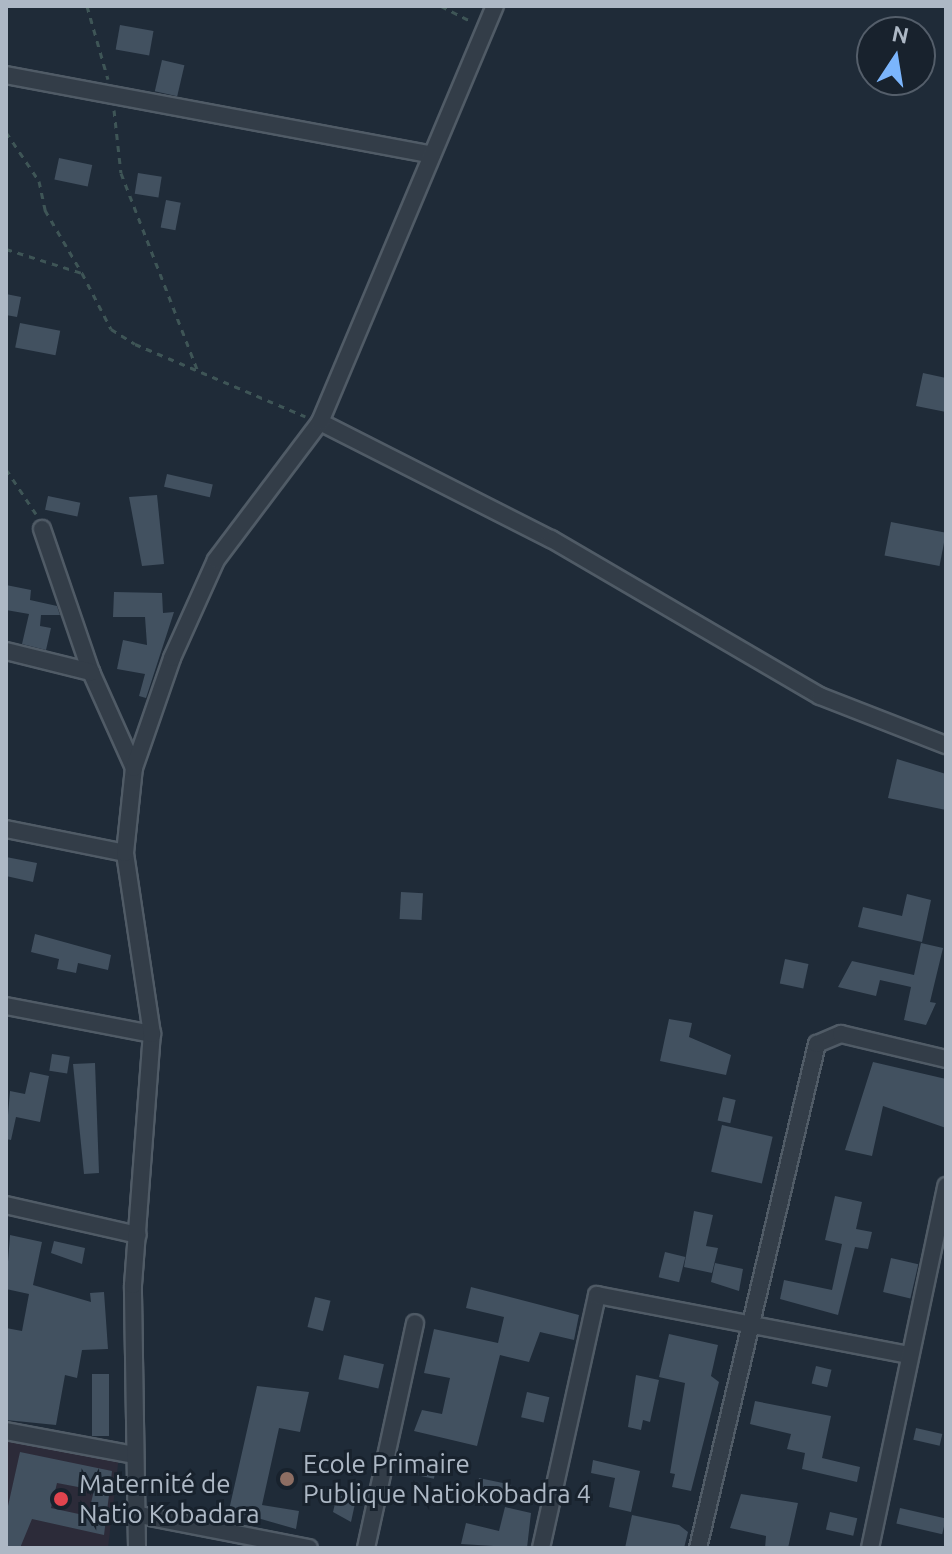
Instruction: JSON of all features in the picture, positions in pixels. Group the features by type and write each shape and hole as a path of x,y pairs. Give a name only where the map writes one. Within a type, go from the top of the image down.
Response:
{"street":[{"path":"137,1548 134,1455 138,1235 152,1034 125,853 134,768 172,658 216,560 320,422 495,6"},
{"path":"6,75 432,155"},
{"path":"320,422 551,539 820,696 946,745"},
{"path":"42,529 91,672 134,768"},
{"path":"6,651 91,672"},
{"path":"6,829 125,853"},
{"path":"6,1006 152,1034"},
{"path":"698,1548 817,1044 841,1034 946,1059"},
{"path":"870,1548 946,1186"},
{"path":"6,1205 138,1235"},
{"path":"541,1548 597,1295 909,1355"},
{"path":"366,1548 415,1323"},
{"path":"6,1431 134,1455"},
{"path":"134,1514 309,1548"}],"path":[{"path":"87,6 113,96 121,173 197,369"},
{"path":"441,6 486,28"},
{"path":"6,132 39,181 45,210 111,329 320,422"},
{"path":"6,249 82,273"},
{"path":"6,469 42,529"}],"shaded area":[{"name":"Maternité de Natio Kobadara","path":"6,1437 119,1456 108,1548 6,1548"}],"building":[{"path":"120,25 153,31 149,56 116,50"},
{"path":"162,60 184,65 177,96 155,91"},
{"path":"59,158 92,165 88,187 54,180"},
{"path":"138,173 162,177 158,197 135,194"},
{"path":"166,200 181,203 175,230 161,227"},
{"path":"6,294 21,297 17,317 6,315"},
{"path":"20,323 60,331 55,355 15,348"},
{"path":"923,373 946,378 946,412 916,406"},
{"path":"167,474 213,485 210,497 164,487"},
{"path":"157,495 164,564 142,566 129,497"},
{"path":"48,496 80,503 77,517 45,510"},
{"path":"891,522 946,533 939,566 885,555"},
{"path":"6,585 31,590 30,600 57,606 60,615 41,615 40,626 51,628 46,650 22,644 29,614 6,610"},
{"path":"114,592 162,593 163,613 174,612 146,698 139,696 145,674 117,669 123,640 147,645 145,617 113,617"},
{"path":"897,759 946,774 946,810 888,798"},
{"path":"6,857 37,863 33,882 6,876"},
{"path":"401,892 423,893 422,920 400,919"},
{"path":"907,894 931,900 922,942 858,927 863,907 902,916"},
{"path":"35,934 111,955 108,970 78,963 76,973 57,969 59,959 31,952"},
{"path":"921,943 943,948 930,1002 936,1003 926,1025 904,1020 911,987 880,980 876,996 838,987 852,961 914,975"},
{"path":"785,959 808,964 803,988 780,983"},
{"path":"669,1019 692,1023 689,1037 731,1055 726,1075 660,1061"},
{"path":"52,1054 70,1057 67,1074 49,1071"},
{"path":"873,1062 946,1079 946,1128 883,1106 872,1156 845,1150"},
{"path":"95,1063 99,1173 84,1174 73,1064"},
{"path":"30,1072 49,1076 40,1122 16,1117 11,1140 6,1139 10,1091 25,1094"},
{"path":"723,1097 736,1100 730,1123 718,1120"},
{"path":"722,1125 773,1137 762,1183 711,1172"},
{"path":"835,1196 862,1202 856,1229 872,1232 868,1249 855,1247 838,1315 780,1299 784,1280 832,1290 842,1244 825,1240"},
{"path":"694,1211 713,1215 706,1246 718,1248 712,1273 684,1267"},
{"path":"10,1235 42,1242 33,1285 91,1302 90,1293 104,1292 108,1349 82,1350 77,1378 65,1375 56,1425 6,1420 6,1328 22,1331 29,1294 6,1289"},
{"path":"54,1241 85,1248 82,1264 51,1253"},
{"path":"665,1252 685,1257 679,1282 659,1277"},
{"path":"891,1258 918,1264 910,1298 883,1292"},
{"path":"715,1263 743,1269 739,1291 711,1282"},
{"path":"471,1287 579,1315 574,1340 540,1332 529,1362 500,1355 477,1446 414,1431 422,1410 442,1414 450,1378 424,1373 434,1329 498,1343 504,1317 466,1308"},
{"path":"315,1297 331,1301 323,1331 308,1327"},
{"path":"669,1334 718,1345 711,1376 719,1382 691,1491 672,1487 675,1474 670,1473 685,1383 659,1377"},
{"path":"344,1355 384,1364 378,1389 338,1379"},
{"path":"816,1366 832,1370 827,1387 812,1383"},
{"path":"92,1374 109,1374 109,1436 92,1436"},
{"path":"636,1375 659,1380 650,1422 643,1420 641,1430 628,1427"},
{"path":"257,1386 309,1392 300,1432 279,1428 262,1505 299,1511 296,1529 229,1510"},
{"path":"527,1392 549,1397 544,1423 521,1417"},
{"path":"755,1401 831,1416 822,1458 860,1467 857,1482 802,1469 805,1453 787,1449 791,1434 750,1424"},
{"path":"916,1428 942,1434 940,1446 913,1440"},
{"path":"20,1452 112,1471 104,1535 32,1519 20,1548 6,1548 6,1515","holes":["57,1483 94,1490 88,1516 51,1508"]},
{"path":"593,1460 640,1471 631,1512 609,1507 615,1478 591,1473"},
{"path":"408,1461 436,1467 434,1479 406,1473"},
{"path":"479,1478 511,1485 509,1497 477,1490"},
{"path":"741,1494 798,1503 788,1548 765,1548 766,1536 730,1528"},
{"path":"337,1495 356,1499 351,1522 333,1512"},
{"path":"505,1507 531,1513 527,1548 461,1544 466,1523 499,1531"},
{"path":"900,1508 946,1519 942,1534 896,1524"},
{"path":"830,1512 857,1518 853,1536 826,1530"},
{"path":"632,1515 679,1525 688,1532 684,1548 625,1548"}],"place":[{"name":"Ecole Primaire Publique Natiokobadra 4","path":"287,1479"},
{"name":"Maternité de Natio Kobadara","path":"61,1499"}]}
